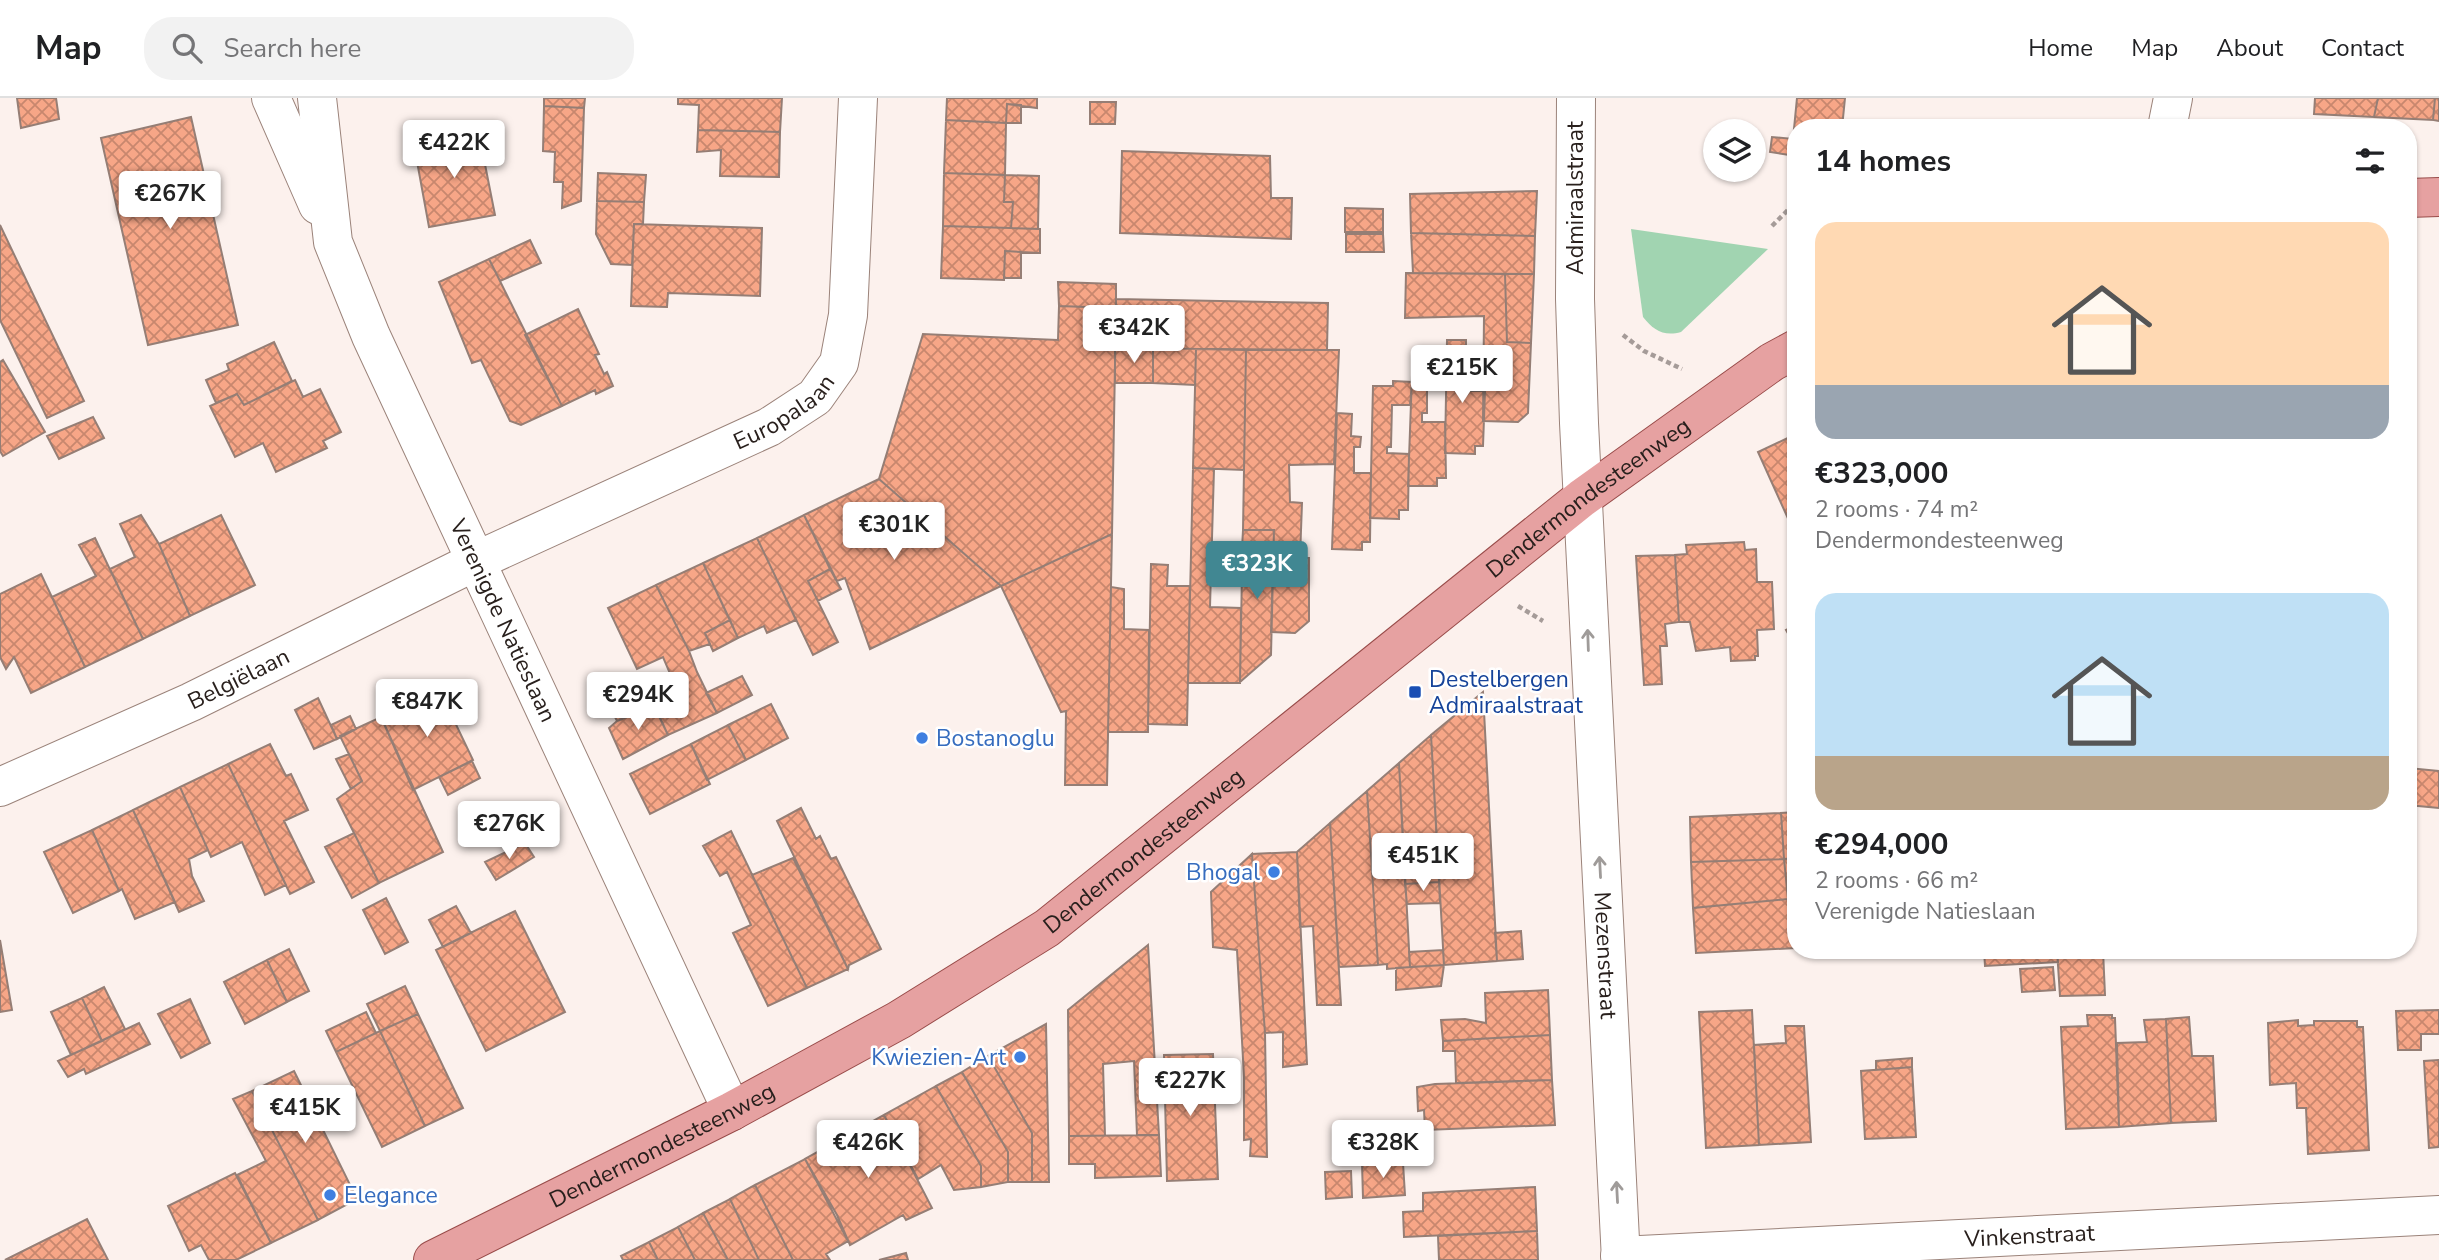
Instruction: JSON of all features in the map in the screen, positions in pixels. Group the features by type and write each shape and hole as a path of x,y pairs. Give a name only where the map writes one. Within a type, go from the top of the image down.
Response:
{"main road":[{"path":"2417,198 2439,197"},
{"name":"Dendermondesteenweg","path":"433,1260 732,1111 899,1020 1047,928 1582,498 1787,354"}],"street":[{"name":"Verenigde Natieslaan","path":"271,98 371,336 732,1111"},
{"name":"Verenigde Natieslaan","path":"317,98 333,242"},
{"name":"Europalaan","path":"476,561 769,426 815,397 839,363 848,315 858,98"},
{"name":"Admiraalstraat","path":"1576,98 1575,299 1582,498"},
{"path":"2169,119 2173,98"},
{"name":"Mezenstraat","path":"1582,498 1620,1258"},
{"name":"Belgiëlaan","path":"0,787 191,702 476,561"},
{"name":"Vinkenstraat","path":"1620,1258 2439,1215"}],"path":[{"path":"1772,226 1787,211"},
{"name":"Admiraalstraat","path":"1575,299 1644,351 1730,392"},
{"path":"1478,582 1589,648"}],"green space":[{"path":"1631,229 1768,249 1681,332 1664,333 1651,326 1643,317"}],"building":[{"path":"17,98 56,98 59,119 21,128"},
{"path":"544,98 585,98 584,108 544,106"},
{"path":"678,98 782,98 780,132 698,130 699,105 678,104"},
{"path":"947,98 1037,98 1037,108 1007,104 1006,123 946,120"},
{"path":"1797,98 1845,98 1843,119 1795,119"},
{"path":"2315,98 2378,98 2374,117 2314,114"},
{"path":"2378,98 2435,98 2433,120 2374,117"},
{"path":"2435,98 2439,98 2439,121 2433,120"},
{"path":"1090,102 1116,102 1115,124 1090,124"},
{"path":"1007,104 1021,105 1021,123 1006,123"},
{"path":"544,106 584,108 581,201 562,208 563,182 554,182 555,152 543,151"},
{"path":"191,117 238,325 148,345 101,138"},
{"path":"946,120 1006,123 1005,175 944,173"},
{"path":"698,130 780,132 779,177 720,176 721,150 697,152"},
{"path":"479,134 495,215 429,227 414,145"},
{"path":"1772,137 1787,138 1787,155 1770,152"},
{"path":"1122,151 1270,156 1271,198 1292,198 1291,239 1120,233"},
{"path":"598,173 646,175 644,202 597,201"},
{"path":"944,173 1005,175 1004,202 1013,202 1011,228 943,226"},
{"path":"1005,175 1039,176 1038,229 1011,228 1013,202 1004,202"},
{"path":"1537,191 1535,236 1411,233 1410,194"},
{"path":"597,201 644,202 643,224 634,224 632,265 611,264 596,234"},
{"path":"1345,208 1383,209 1383,232 1345,232"},
{"path":"634,224 762,228 760,296 668,293 667,307 631,306"},
{"path":"0,225 84,401 47,418 0,320"},
{"path":"943,226 1040,229 1040,253 1005,251 1004,280 941,278"},
{"path":"1411,233 1535,236 1534,274 1413,273"},
{"path":"1346,234 1383,234 1384,252 1346,252"},
{"path":"530,240 541,263 500,281 489,259"},
{"path":"1005,251 1021,252 1021,278 1004,278"},
{"path":"489,259 562,406 521,425 510,421 481,360 472,363 439,282"},
{"path":"1406,273 1505,274 1507,342 1531,343 1528,413 1518,422 1483,421 1484,316 1405,318"},
{"path":"1505,274 1534,274 1531,343 1507,342"},
{"path":"1058,282 1116,284 1116,308 1059,306"},
{"path":"1116,299 1328,303 1327,350 1115,348"},
{"path":"1059,306 1116,308 1112,534 1001,586 879,479 923,334 1058,340"},
{"path":"578,309 599,354 595,355 613,386 596,394 595,390 562,406 525,335"},
{"path":"1447,340 1466,340 1466,382 1463,382 1463,391 1485,391 1483,446 1475,446 1475,454 1445,453"},
{"path":"274,342 292,381 244,405 237,394 216,403 206,380 229,370 227,364"},
{"path":"1115,348 1153,348 1153,383 1115,383"},
{"path":"1153,348 1196,349 1195,385 1153,383"},
{"path":"1196,349 1246,350 1244,470 1193,468"},
{"path":"1246,350 1339,350 1334,464 1289,465 1290,502 1302,503 1300,558 1309,558 1309,621 1295,633 1271,632 1274,530 1243,530"},
{"path":"3,360 45,432 3,456 0,451 0,362"},
{"path":"1412,375 1427,375 1427,413 1422,413 1422,422 1445,422 1446,478 1437,478 1437,486 1408,486"},
{"path":"295,380 303,397 320,389 341,432 323,441 327,448 276,472 263,443 235,457 210,406 237,394 244,405"},
{"path":"1393,381 1412,382 1410,405 1392,405 1391,447 1387,447 1387,453 1409,454 1408,510 1399,510 1399,519 1370,518 1373,386 1393,386"},
{"path":"1337,413 1352,414 1351,436 1361,437 1360,447 1354,447 1354,473 1371,473 1370,542 1362,542 1362,550 1332,549"},
{"path":"93,417 104,438 59,459 47,436"},
{"path":"1787,438 1787,516 1758,452"},
{"path":"1193,468 1214,469 1210,607 1241,608 1240,683 1188,683"},
{"path":"879,479 1001,586 870,649 845,578 837,581 804,515"},
{"path":"141,515 159,544 190,616 143,639 110,569 135,557 120,524"},
{"path":"221,515 255,585 190,616 159,544"},
{"path":"804,515 830,569 808,581 838,642 813,655 757,538"},
{"path":"1243,530 1274,530 1271,655 1240,682 1242,572 1252,572 1253,549 1242,549"},
{"path":"1112,534 1107,785 1065,785 1066,711 1061,712 1001,586"},
{"path":"95,538 143,639 85,667 52,597 96,576 79,545"},
{"path":"757,538 796,620 767,633 764,626 738,638 703,563"},
{"path":"1744,542 1745,550 1756,549 1757,582 1772,582 1774,629 1757,630 1758,656 1755,656 1755,660 1731,661 1730,647 1696,651 1690,622 1679,622 1675,555 1687,554 1686,545"},
{"path":"1675,555 1679,622 1665,624 1667,646 1660,646 1662,684 1644,685 1636,556"},
{"path":"703,563 730,620 705,633 710,644 689,651 656,585"},
{"path":"1151,564 1168,565 1167,586 1190,586 1187,725 1148,724"},
{"path":"830,569 841,589 818,601 808,581"},
{"path":"41,574 85,667 31,693 14,657 6,669 0,657 0,594"},
{"path":"656,585 717,713 668,735 656,709 680,697 663,657 637,669 608,608"},
{"path":"1111,587 1124,589 1124,629 1149,630 1148,732 1108,732"},
{"path":"730,620 738,638 713,651 705,633"},
{"path":"742,676 752,695 717,713 706,693"},
{"path":"637,687 649,708 617,721 607,701"},
{"path":"439,689 473,760 413,790 381,717"},
{"path":"1483,692 1497,961 1444,965 1431,735"},
{"path":"318,698 337,739 314,749 295,710"},
{"path":"771,704 788,738 746,760 728,725"},
{"path":"654,706 668,735 623,759 609,728 617,721"},
{"path":"350,716 356,729 337,739 331,725"},
{"path":"381,717 443,852 379,883 337,799 362,781 340,736"},
{"path":"728,725 746,760 707,780 691,744"},
{"path":"1431,735 1439,882 1405,884 1399,763"},
{"path":"270,744 286,776 291,774 308,810 284,821 314,882 290,894 228,764"},
{"path":"691,744 710,784 650,814 630,774"},
{"path":"349,754 362,781 351,789 336,759"},
{"path":"472,761 480,778 448,795 439,777"},
{"path":"1399,763 1410,967 1387,969 1387,964 1378,965 1367,791"},
{"path":"228,764 286,885 265,895 242,842 211,857 180,787"},
{"path":"2417,769 2439,771 2439,808 2417,806"},
{"path":"180,787 208,850 189,859 192,876 204,901 179,912 133,810"},
{"path":"1367,791 1378,965 1339,967 1330,823"},
{"path":"801,808 816,839 820,836 831,859 836,857 881,949 849,965 848,969 777,821"},
{"path":"133,810 175,902 135,919 122,889 119,891 92,830"},
{"path":"1781,813 1787,813 1787,859 1784,859"},
{"path":"1781,813 1784,859 1691,862 1690,817"},
{"path":"1330,823 1341,1005 1317,1005 1313,926 1300,927 1297,852"},
{"path":"92,830 119,891 73,913 44,852"},
{"path":"731,831 807,988 768,1006 733,933 751,925 727,872 720,876 703,846"},
{"path":"354,833 379,883 352,898 325,847"},
{"path":"525,843 534,857 496,880 485,862"},
{"path":"1297,852 1307,1064 1283,1067 1283,1032 1265,1033 1252,854"},
{"path":"1252,854 1265,1033 1267,1157 1250,1156 1251,1139 1244,1140 1244,1077 1237,950 1213,947 1211,892"},
{"path":"793,858 848,969 807,988 752,875"},
{"path":"1784,859 1787,859 1787,889"},
{"path":"1784,859 1787,899 1693,908 1691,862"},
{"path":"1439,882 1440,903 1407,904 1405,884"},
{"path":"386,898 408,942 385,954 363,910"},
{"path":"1787,899 1787,948 1696,953 1693,908"},
{"path":"456,906 471,933 443,947 429,920"},
{"path":"515,911 565,1012 486,1051 436,950"},
{"path":"1521,931 1523,959 1497,961 1495,933"},
{"path":"0,940 12,1010 0,1012"},
{"path":"1148,945 1159,1135 1137,1135 1134,1061 1103,1064 1105,1136 1069,1136 1068,1010"},
{"path":"289,949 309,991 287,1002 267,960"},
{"path":"1443,950 1444,965 1410,967 1409,952"},
{"path":"1985,959 2058,959 2058,962 1985,966"},
{"path":"2058,959 2103,959 2105,995 2060,996"},
{"path":"267,960 287,1002 245,1024 224,982"},
{"path":"1444,965 1441,986 1396,990 1396,968"},
{"path":"2053,967 2055,990 2022,992 2020,969"},
{"path":"405,986 418,1014 380,1031 367,1004"},
{"path":"104,987 125,1029 102,1041 82,998"},
{"path":"1548,990 1550,1035 1443,1041 1441,1020 1465,1019 1486,1023 1485,993"},
{"path":"82,998 102,1041 71,1055 51,1012"},
{"path":"190,999 210,1043 181,1058 158,1014"},
{"path":"1752,1010 1759,1145 1706,1148 1699,1012"},
{"path":"2439,1010 2439,1034 2421,1034 2421,1050 2398,1050 2396,1011"},
{"path":"366,1012 376,1033 336,1052 326,1031"},
{"path":"418,1014 463,1108 425,1126 380,1031"},
{"path":"2087,1015 2112,1015 2112,1018 2115,1018 2119,1127 2066,1129 2061,1027 2088,1026"},
{"path":"2189,1017 2192,1056 2213,1056 2216,1121 2171,1123 2166,1019"},
{"path":"2166,1019 2171,1123 2119,1127 2117,1043 2147,1042 2144,1020"},
{"path":"2298,1020 2298,1026 2314,1025 2314,1021 2357,1021 2357,1027 2363,1027 2369,1150 2308,1154 2306,1108 2297,1108 2296,1083 2270,1085 2268,1023"},
{"path":"139,1023 150,1044 86,1074 84,1069 68,1077 58,1061"},
{"path":"1046,1024 1049,1182 1032,1182 1032,1133 988,1056"},
{"path":"1785,1026 1804,1026 1811,1142 1759,1145 1754,1045 1786,1043"},
{"path":"380,1031 425,1126 382,1147 336,1052"},
{"path":"1550,1035 1552,1080 1456,1083 1455,1051 1443,1051 1443,1041"},
{"path":"1213,1054 1218,1179 1167,1181 1164,1055"},
{"path":"988,1056 1032,1133 1032,1182 1008,1182 1008,1152 962,1072"},
{"path":"1912,1058 1912,1067 1876,1070 1876,1061"},
{"path":"2439,1060 2439,1147 2429,1148 2424,1061"},
{"path":"1912,1067 1916,1137 1865,1139 1861,1071"},
{"path":"294,1071 357,1199 318,1220 252,1091"},
{"path":"962,1072 1008,1152 1008,1182 981,1187 981,1166 936,1086"},
{"path":"1552,1080 1555,1125 1425,1130 1424,1110 1418,1111 1417,1087"},
{"path":"936,1086 981,1166 981,1187 954,1190 941,1165 918,1179 884,1115"},
{"path":"252,1091 318,1220 271,1243 237,1175 266,1161 233,1099"},
{"path":"884,1115 932,1208 906,1220 903,1215 850,1245 837,1215 805,1159"},
{"path":"1401,1133 1403,1163 1362,1163 1360,1135"},
{"path":"1159,1135 1161,1176 1095,1178 1095,1164 1069,1164 1069,1136"},
{"path":"805,1159 848,1241 826,1254 830,1260 793,1260 755,1185"},
{"path":"1362,1163 1403,1163 1405,1195 1363,1198"},
{"path":"1351,1171 1352,1197 1326,1199 1325,1172"},
{"path":"235,1173 271,1243 236,1260 209,1260 201,1245 189,1251 168,1206"},
{"path":"755,1185 793,1260 759,1260 730,1199"},
{"path":"1535,1187 1537,1231 1404,1237 1403,1212 1423,1211 1423,1193"},
{"path":"730,1199 759,1260 728,1260 703,1213"},
{"path":"703,1213 728,1260 695,1260 678,1227"},
{"path":"87,1219 108,1260 5,1260"},
{"path":"678,1227 695,1260 658,1260 649,1242"},
{"path":"1537,1231 1538,1260 1439,1260 1438,1236"},
{"path":"649,1242 658,1260 623,1260 621,1256"},
{"path":"906,1253 908,1260 879,1260"}],"place":[{"name":"Destelbergen Admiraalstraat","path":"1415,692"},
{"name":"Bostanoglu","path":"922,738"},
{"name":"Bhogal","path":"1274,872"},
{"name":"Kwiezien-Art","path":"1020,1057"},
{"name":"Elegance","path":"330,1195"}]}
